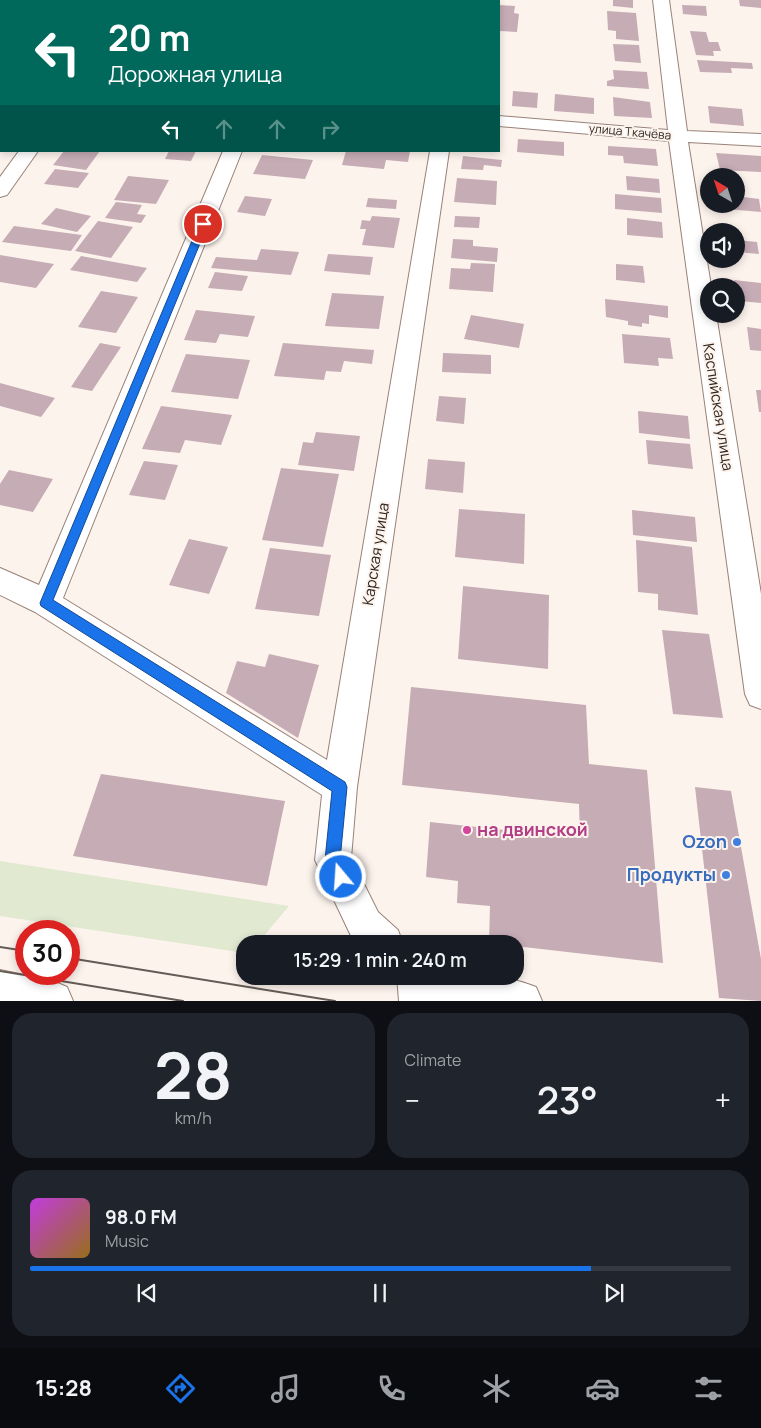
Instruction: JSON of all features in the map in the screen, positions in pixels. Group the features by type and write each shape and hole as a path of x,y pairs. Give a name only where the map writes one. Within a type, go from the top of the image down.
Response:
{"street":[{"name":"Каспийская улица","path":"661,0 678,136 761,694"},
{"name":"улица Ткачёва","path":"500,121 678,136 761,140"},
{"path":"0,191 28,152"},
{"path":"46,603 233,152"},
{"name":"Карская улица","path":"374,935 365,926 333,860 340,787 440,152"},
{"path":"0,581 46,603 340,787"},
{"path":"417,985 419,1000"},
{"path":"455,985 522,1000"},
{"path":"0,990 53,1000"}],"green space":[{"path":"0,861 289,906 265,935 236,935 236,952 80,928 80,920 26,920 0,916"}],"building":[{"path":"613,0 633,0 633,8 613,6"},
{"path":"739,0 761,0 761,8 740,6"},
{"path":"500,5 515,6 514,13 519,14 517,32 500,31"},
{"path":"682,5 706,6 707,16 683,14"},
{"path":"607,11 636,13 639,41 616,39 616,31 608,30"},
{"path":"690,31 706,32 709,42 718,42 721,51 713,51 714,56 696,55"},
{"path":"613,44 639,45 641,63 615,61"},
{"path":"697,60 752,63 753,69 731,68 732,73 700,72"},
{"path":"613,70 647,72 649,89 607,86 607,81 614,79"},
{"path":"513,91 538,93 537,108 512,106"},
{"path":"555,94 594,98 594,114 554,111"},
{"path":"613,97 650,102 652,118 614,116"},
{"path":"708,106 742,109 744,126 710,123"},
{"path":"518,139 564,142 564,156 517,152"},
{"path":"608,146 656,149 658,166 624,163 623,156 608,155"},
{"path":"63,152 99,152 86,170 53,165"},
{"path":"168,152 196,152 191,161 165,159"},
{"path":"346,152 410,152 408,162 386,160 384,169 342,165"},
{"path":"716,153 761,156 761,172 745,171 745,168 720,168"},
{"path":"262,155 313,160 305,179 253,174"},
{"path":"463,156 502,160 501,167 484,165 483,170 461,169"},
{"path":"55,169 89,173 78,188 44,184"},
{"path":"128,176 169,180 156,204 114,200"},
{"path":"626,176 659,179 660,193 627,190"},
{"path":"457,178 497,181 496,205 454,202"},
{"path":"615,194 661,198 662,213 615,209"},
{"path":"245,196 272,199 265,216 237,212"},
{"path":"745,197 759,199 761,212 745,211"},
{"path":"368,198 397,200 396,209 366,207"},
{"path":"116,202 142,205 137,214 146,215 141,223 105,218"},
{"path":"56,208 91,216 77,232 41,224"},
{"path":"372,216 400,218 394,248 362,245 366,229 360,229 362,220 370,221"},
{"path":"455,216 480,217 479,228 454,227"},
{"path":"627,218 662,222 663,238 627,235"},
{"path":"98,221 133,227 111,258 75,251"},
{"path":"14,226 82,235 71,251 2,242"},
{"path":"453,239 473,240 473,246 498,248 497,262 451,258"},
{"path":"745,241 757,242 759,254 745,253"},
{"path":"261,249 299,252 291,275 211,268 216,257 257,260"},
{"path":"328,254 373,257 370,275 324,271"},
{"path":"0,255 54,264 36,288 0,282"},
{"path":"81,256 147,268 137,282 70,270"},
{"path":"471,263 495,264 493,292 449,289 451,268 470,269"},
{"path":"616,264 643,266 645,283 616,280"},
{"path":"215,272 248,276 242,291 208,288"},
{"path":"745,281 761,283 761,303 745,301"},
{"path":"101,291 138,297 116,333 78,327"},
{"path":"332,293 384,296 379,329 325,326"},
{"path":"605,299 668,306 668,318 649,315 649,324 642,323 642,327 628,325 628,321 606,317"},
{"path":"196,310 255,316 248,337 220,334 216,343 184,340"},
{"path":"471,315 524,324 519,348 464,339"},
{"path":"747,327 761,329 761,351 750,350"},
{"path":"622,334 670,338 673,359 658,358 659,366 624,363"},
{"path":"100,343 121,347 92,391 71,387"},
{"path":"283,343 374,350 372,364 344,361 341,372 326,371 324,380 274,376"},
{"path":"443,353 491,355 491,374 442,372"},
{"path":"186,354 250,360 238,399 171,392"},
{"path":"0,383 55,398 41,417 0,406"},
{"path":"756,390 761,390 761,412 759,412"},
{"path":"439,396 466,398 464,424 436,421"},
{"path":"161,406 232,415 221,445 185,440 180,453 142,449"},
{"path":"638,411 688,416 690,439 639,433"},
{"path":"316,432 360,436 354,471 298,465 303,442 313,443"},
{"path":"646,440 690,444 693,469 648,464"},
{"path":"428,459 465,462 463,493 425,489"},
{"path":"144,461 178,465 165,500 129,495"},
{"path":"281,468 339,474 323,547 262,540"},
{"path":"9,470 53,479 33,512 0,505 0,484"},
{"path":"459,509 525,514 524,564 455,557"},
{"path":"632,510 695,517 697,542 633,535"},
{"path":"189,539 228,547 209,594 169,585"},
{"path":"636,540 692,547 698,615 658,610 658,594 638,592"},
{"path":"270,548 331,555 319,616 255,609"},
{"path":"463,586 549,595 548,669 458,659"},
{"path":"662,630 709,634 723,718 673,714"},
{"path":"269,654 319,665 298,738 226,693 237,661 265,667"},
{"name":"на двинской","path":"411,687 586,705 589,764 647,770 663,963 524,947 524,935 489,935 490,906 457,903 458,881 426,877 430,822 580,838 579,804 402,785"},
{"path":"101,774 285,801 267,886 73,856"},
{"name":"Продукты","path":"695,787 731,791 761,959 761,1001 719,998"}],"tram line":[{"path":"0,947 15,949"},
{"path":"80,960 335,1001"},
{"path":"0,971 183,1001"}],"place":[{"name":"на двинской","path":"467,830"},
{"name":"Ozon","path":"737,842"},
{"name":"Продукты","path":"726,875"}],"route":[{"path":"203,224 46,603 340,787 333,860 341,877"}]}
